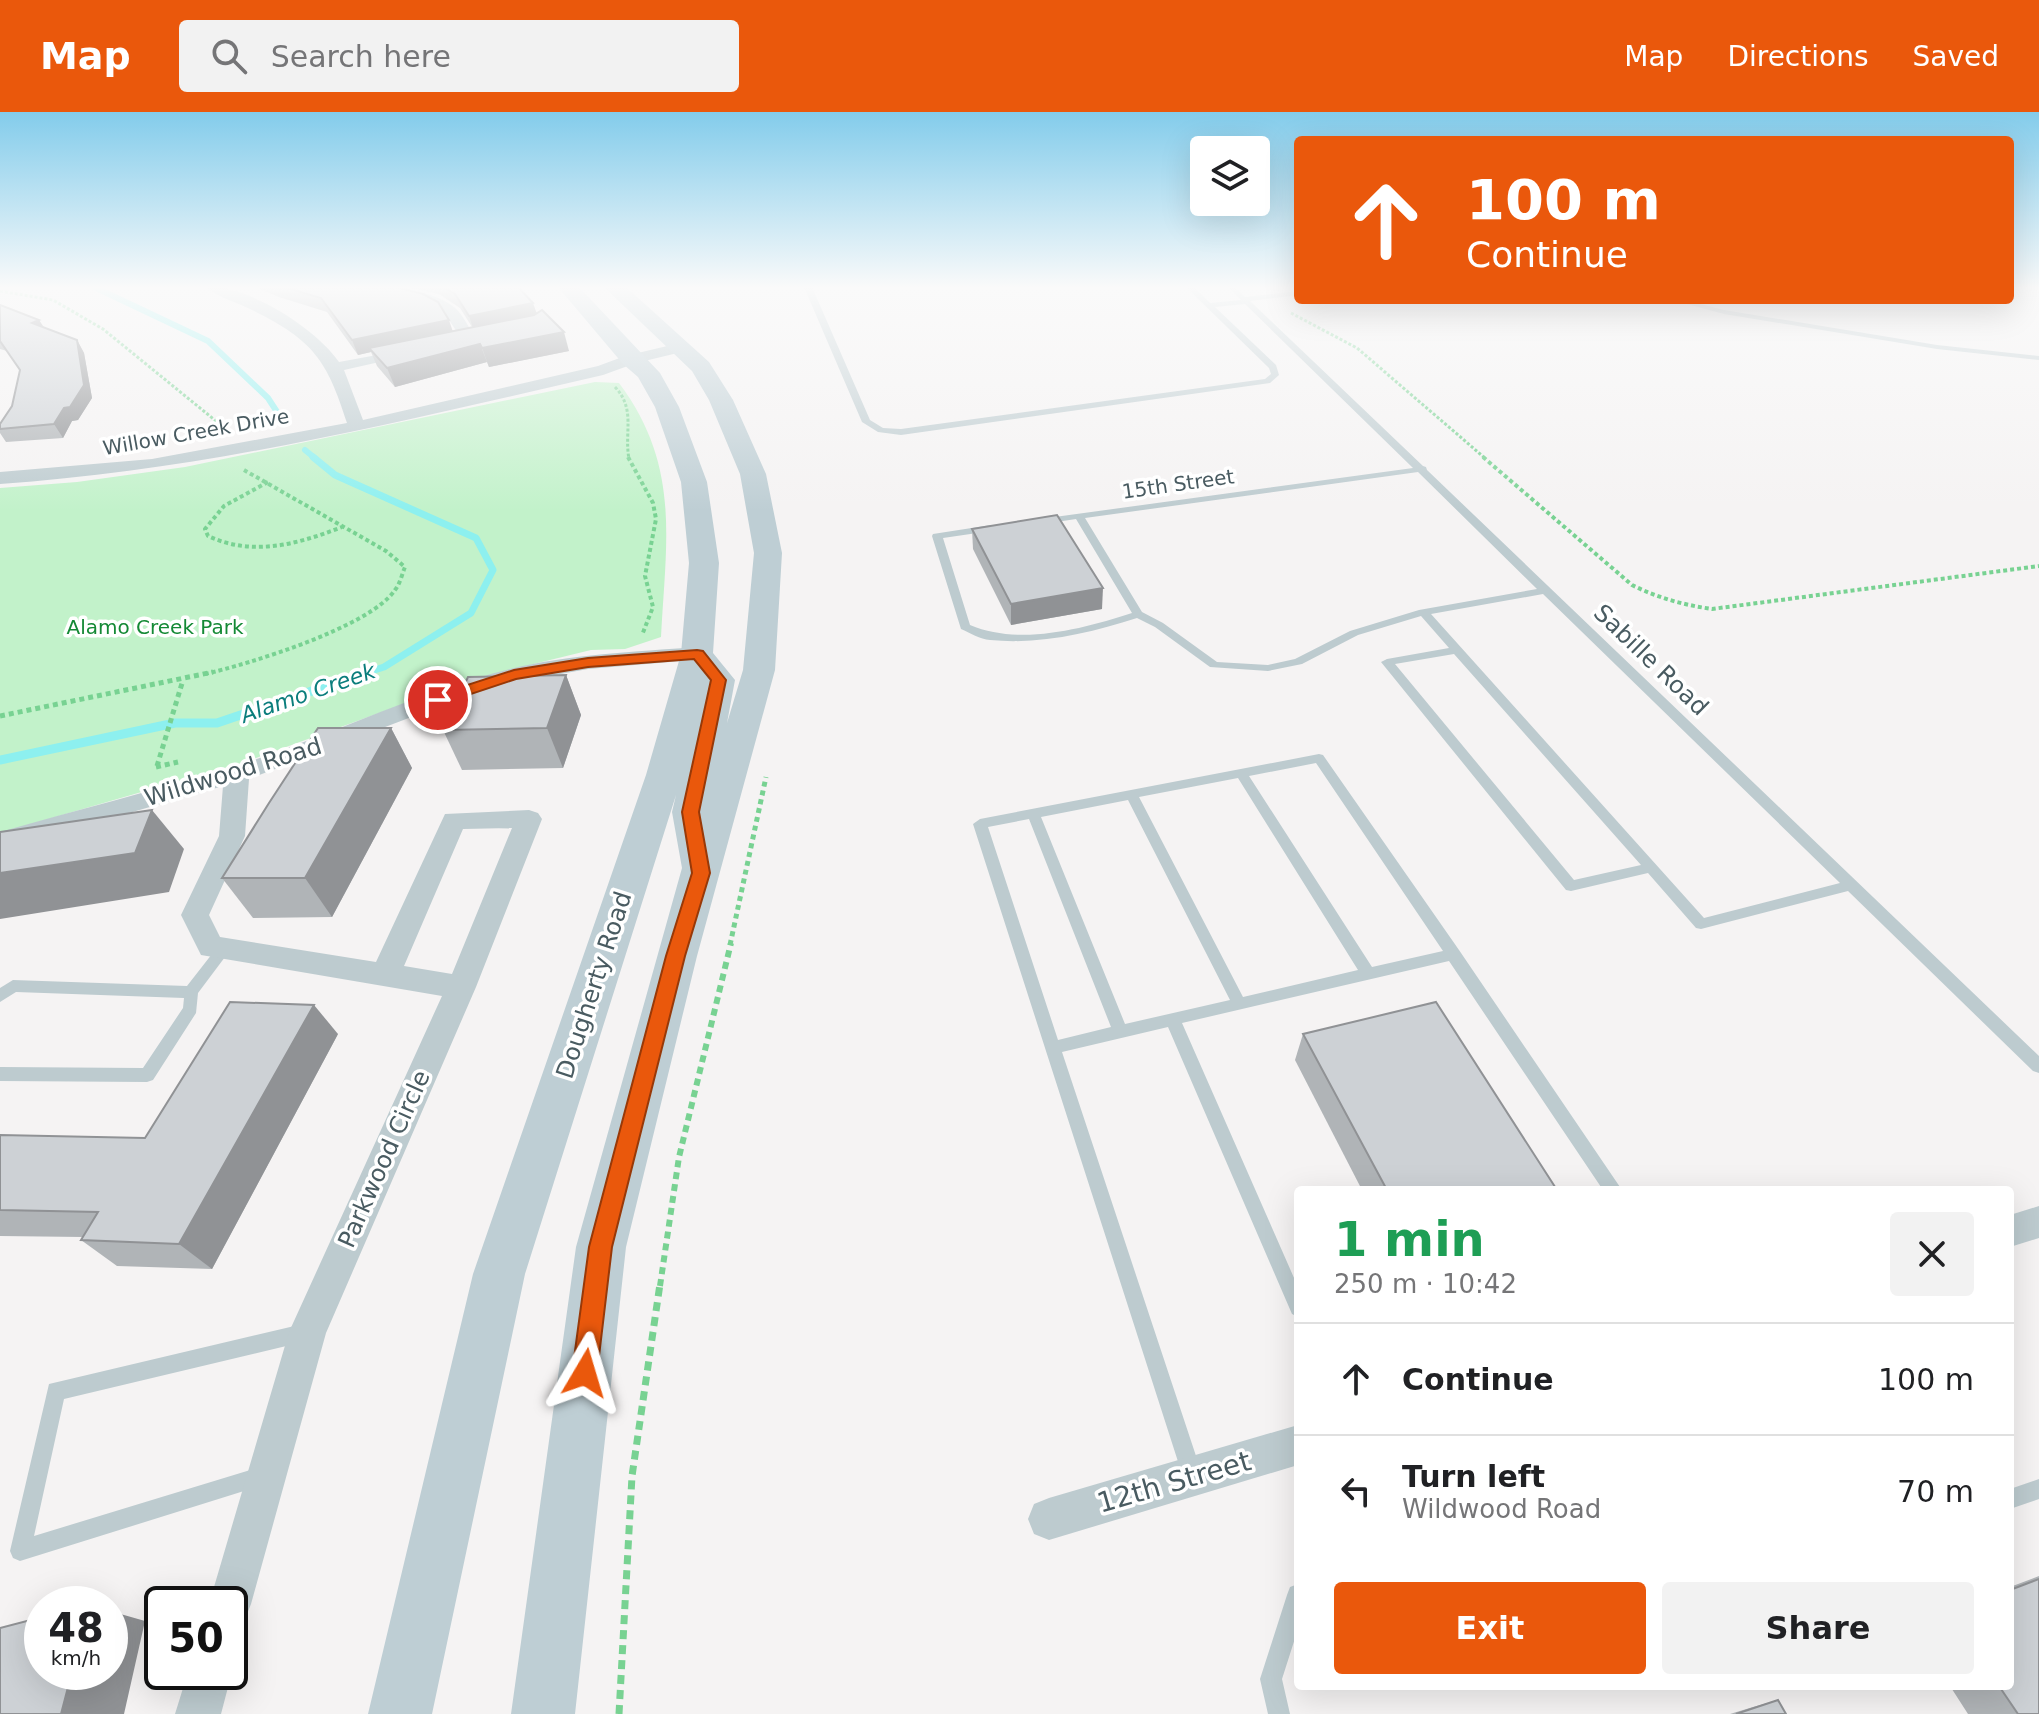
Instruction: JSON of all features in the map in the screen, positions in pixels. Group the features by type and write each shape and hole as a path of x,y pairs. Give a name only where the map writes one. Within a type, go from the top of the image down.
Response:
{"main road":[{"name":"Dougherty Road","path":"400,1714 499,1274 664,775 697,654 704,563 694,482 667,407 648,373 619,372 613,362"},
{"path":"543,1714 601,1247 676,956 759,670 768,553 753,474 721,400 695,362"},
{"path":"697,654 719,680 690,812 701,873"}],"street":[{"path":"331,362 336,367 354,418"},
{"path":"336,367 359,362"},
{"name":"Willow Creek Drive","path":"0,478 83,473 156,463 588,362"},
{"name":"Willow Creek Drive","path":"599,362 619,372 645,362"},
{"name":"Willow Creek Drive","path":"0,463 92,460 354,418"},
{"name":"Wildwood Road","path":"0,841 237,774 336,740 461,690 514,675 588,662 697,654"},
{"path":"237,774 232,836 195,915 211,947 461,987"},
{"name":"Parkwood Circle","path":"235,1586 308,1332 461,987 529,819 454,820 385,975"},
{"path":"2014,1230 2039,1222"},
{"name":"12th Street","path":"1049,1519 1294,1446"},
{"path":"198,1714 205,1690"}],"lane":[{"path":"840,362 866,422 881,430 901,432 1267,381 1275,375 1268,362"},
{"name":"Sabille Road","path":"1310,362 2039,1066"},
{"name":"15th Street","path":"1031,522 1423,469"},
{"path":"1079,516 1138,614 1159,625 1214,665 1268,668 1298,662 1354,633 1423,612 1548,590"},
{"path":"1000,527 937,536 965,627 989,637 1053,636 1138,614"},
{"path":"1423,612 1701,924 1851,885"},
{"path":"1457,650 1387,662 1571,886 1650,868"},
{"path":"1193,1477 980,824 1319,758 1610,1186"},
{"path":"1241,773 1368,974"},
{"path":"1131,794 1239,1004"},
{"path":"1033,814 1121,1032"},
{"path":"0,1074 147,1075 191,1009 191,992 224,949"},
{"path":"1054,1047 1454,954"},
{"path":"0,996 13,986 191,992"},
{"path":"1173,1020 1294,1299"},
{"path":"267,1475 20,1551 56,1391 308,1332"},
{"path":"2014,1498 2039,1489"},
{"path":"1279,1714 1271,1679 1294,1607"}],"path":[{"path":"144,362 228,430"},
{"path":"1373,362 1632,585 1652,596 1678,604 1725,608 2039,566"},
{"path":"619,372 618,389 624,397 631,428 627,445 629,460 655,511 656,528 645,572 646,588 653,607 644,634 636,638"},
{"path":"0,716 237,666 313,641 363,616 395,591 405,567 389,550 356,537 269,481 238,468"},
{"path":"269,481 235,498 217,512 205,529 208,536 231,546 275,546 297,543 342,527"},
{"path":"147,799 183,679"},
{"path":"156,767 185,761"},
{"path":"619,1714 632,1476 679,1157 737,918 769,765"}],"green space":[{"name":"Alamo Creek Park","path":"595,382 619,383 639,414 661,474 666,536 661,637 625,649 591,650 472,679 245,762 0,833 0,488 77,482 185,467"}],"building":[{"path":"14,362 80,362 84,385 54,424 0,429 12,406 20,370"},
{"path":"381,362 411,362 387,368"},
{"path":"1057,515 1103,588 1011,604 972,529"},
{"path":"566,675 547,728 443,730 468,677"},
{"path":"318,728 391,728 305,878 222,878 269,803"},
{"path":"152,810 135,853 0,873 0,832"},
{"path":"230,1002 314,1005 179,1244 81,1240 98,1212 0,1210 0,1135 145,1138"},
{"path":"1436,1002 1554,1186 1385,1186 1303,1034"},
{"path":"2039,1579 2039,1714 2018,1714 2002,1690 2014,1690 2014,1588"},
{"path":"24,1622 24,1690 67,1690 61,1714 0,1714 0,1628"},
{"path":"1778,1700 1786,1714 1736,1714"}],"waterway":[{"name":"Alamo Creek","path":"230,362 268,398 279,415"},
{"name":"Alamo Creek","path":"305,450 316,459"},
{"name":"Alamo Creek","path":"313,457 335,475 476,538 493,570 471,613 384,667 363,674"},
{"name":"Alamo Creek","path":"363,674 368,672"},
{"name":"Alamo Creek","path":"0,760 175,723 217,723 363,674"}],"route":[{"path":"438,700 514,675 588,662 697,654 719,680 690,812 701,873 676,956 601,1247 585,1373"}]}
